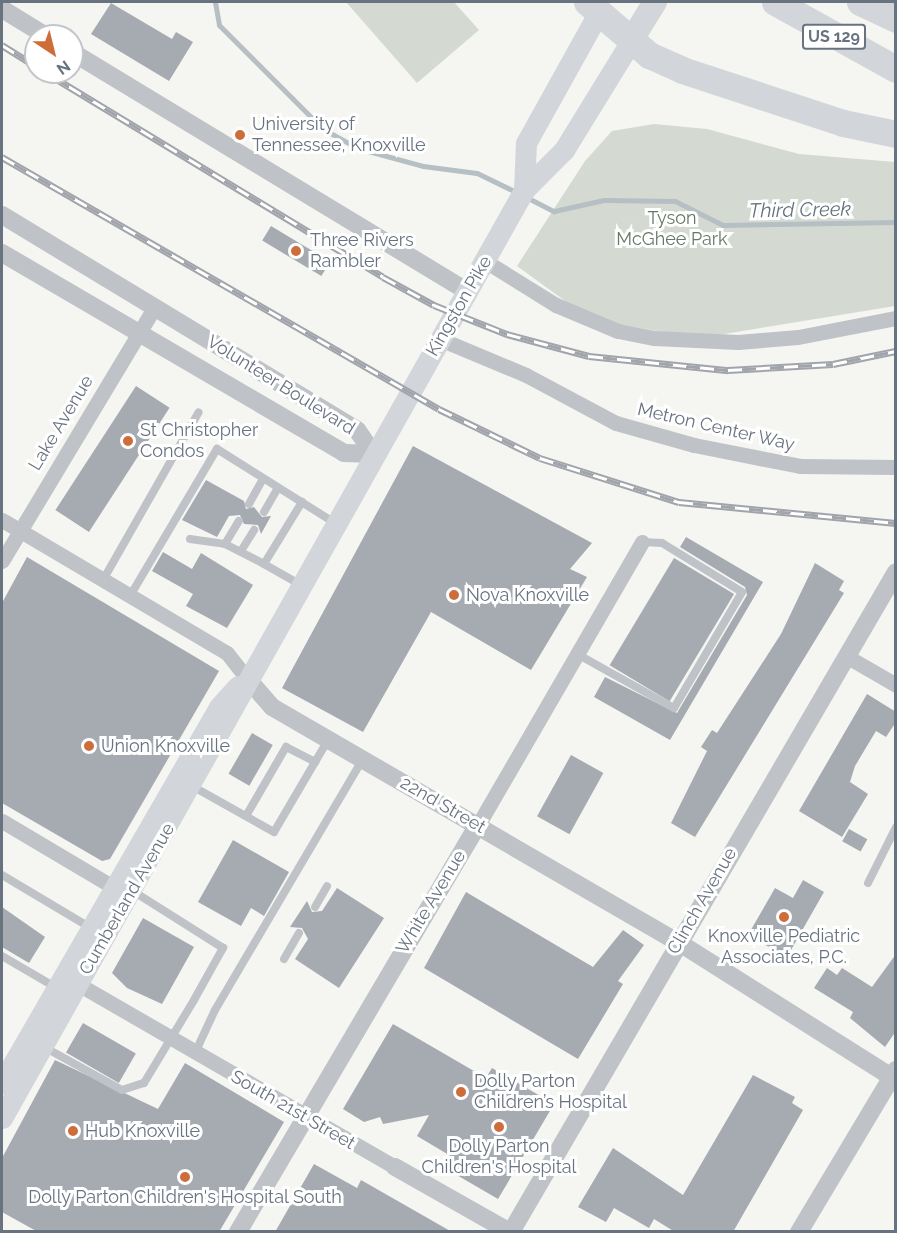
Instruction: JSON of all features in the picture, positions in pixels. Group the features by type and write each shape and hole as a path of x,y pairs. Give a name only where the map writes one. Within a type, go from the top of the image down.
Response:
{"highway":[{"name":"US 129","path":"775,2 896,69"},
{"name":"US 129","path":"860,2 896,20"},
{"path":"597,5 632,41 682,70 843,123 896,134"}],"main road":[{"name":"Kingston Pike","path":"392,421 468,292 524,190 564,150 655,2"},
{"name":"Kingston Pike","path":"524,190 526,143 597,5"},
{"name":"Cumberland Avenue","path":"2,1083 192,786 246,677 392,421"},
{"name":"Cumberland Avenue","path":"2,1118 43,1046 67,983 92,928 124,889 219,707 246,677"}],"street":[{"path":"2,9 26,24"},
{"path":"84,59 468,292"},
{"name":"Volunteer Boulevard","path":"2,215 357,430 374,454"},
{"name":"Volunteer Boulevard","path":"2,253 344,453 374,454"},
{"path":"485,261 556,305 618,331 654,338 778,339 896,318"},
{"name":"Lake Avenue","path":"2,561 155,306"},
{"name":"Metron Center Way","path":"440,339 526,375 616,423 694,445 800,466 896,467"},
{"name":"22nd Street","path":"2,520 227,652 272,707 678,942 894,1076"},
{"name":"White Avenue","path":"238,1232 303,1117 478,825 642,542"},
{"name":"Clinch Avenue","path":"510,1232 896,572"},
{"path":"846,656 896,685"},
{"path":"2,821 124,889"},
{"name":"South 21st Street","path":"67,983 170,1038 303,1117 510,1232"},
{"path":"799,1232 894,1076"}],"lane":[{"path":"103,580 199,412"},
{"path":"130,596 217,449 335,523"},
{"path":"249,504 263,478"},
{"path":"264,512 278,488"},
{"path":"264,564 302,502"},
{"path":"225,544 239,521"},
{"path":"241,551 254,530"},
{"path":"190,539 225,544 299,584"},
{"path":"577,654 674,708 742,592 662,543 642,542"},
{"path":"192,786 274,832 328,739"},
{"path":"246,816 286,747 315,762"},
{"path":"195,1053 215,1010 363,758"},
{"path":"868,884 896,827"},
{"path":"2,875 92,928"},
{"path":"315,907 327,886"},
{"path":"43,1046 122,1090 144,1083 223,948 124,889"},
{"path":"284,959 299,933"},
{"path":"2,956 67,983"}],"green space":[{"path":"346,2 454,2 479,30 417,83"},
{"name":"Tyson McGhee Park","path":"654,124 707,129 799,154 895,162 895,306 724,334 676,334 608,323 572,306 517,266 585,161 612,131"}],"building":[{"path":"111,3 172,39 176,32 193,42 169,81 91,34"},
{"name":"Three Rivers Rambler","path":"271,226 330,262 321,276 262,241"},
{"name":"St Christopher Condos","path":"136,386 170,408 89,532 55,510"},
{"name":"Nova Knoxville","path":"413,446 592,543 570,569 587,577 531,670 431,612 363,732 282,688"},
{"path":"206,480 244,501 246,509 254,507 262,517 271,516 261,534 258,525 244,524 240,515 229,516 217,537 182,520"},
{"path":"686,537 763,582 670,740 594,697 605,677 677,713 747,595 745,587 680,547"},
{"path":"163,552 192,569 201,553 253,585 227,628 186,606 193,594 152,571"},
{"name":"Union Knoxville","path":"27,557 219,671 110,859 102,861 2,803 2,603"},
{"path":"674,558 734,594 670,701 610,665"},
{"path":"815,563 844,581 839,590 844,593 695,837 671,823 707,751 701,747 712,730 717,733 781,634"},
{"path":"867,694 896,712 896,722 886,737 876,731 855,766 850,782 868,794 842,837 799,811"},
{"path":"252,733 273,745 249,786 228,774"},
{"path":"571,755 603,773 569,834 537,816"},
{"path":"849,829 867,839 861,851 842,841"},
{"path":"233,840 289,872 264,916 251,908 241,926 198,902"},
{"name":"Knoxville Pediatric Associates, P.C.","path":"803,880 824,892 787,957 748,935 775,888 793,898"},
{"path":"337,888 384,918 339,988 295,959 308,939 302,928 290,927 307,901 312,912 322,911"},
{"path":"466,892 593,967 623,930 644,945 618,981 623,984 578,1059 424,968"},
{"path":"2,907 45,937 29,963 2,947"},
{"path":"143,918 194,947 162,1004 127,988 112,973"},
{"path":"896,954 896,1031 885,1047 850,1018 853,1012 814,988 827,968 837,975 842,968 872,987"},
{"path":"83,1023 136,1054 119,1083 66,1052"},
{"name":"Dolly Parton Children's Hospital","path":"393,1024 486,1078 492,1068 554,1104 498,1199 455,1174 454,1158 417,1136 429,1115 383,1124 380,1117 364,1122 343,1109"},
{"path":"55,1060 158,1109 185,1063 284,1122 219,1232 38,1232 2,1212 2,1158"},
{"path":"753,1075 795,1097 792,1103 803,1110 733,1232 675,1232 654,1219 649,1228 614,1208 606,1222 578,1207 613,1148 683,1195"},
{"path":"314,1164 357,1188 361,1180 452,1232 275,1232"}],"waterway":[{"name":"Third Creek","path":"215,2 219,25 323,129 357,148 423,166 477,173 516,192"},
{"name":"Third Creek","path":"524,196 554,211 604,200 675,201 723,225 896,222"}],"railway":[{"path":"2,45 24,59"},
{"path":"65,84 383,277 434,305 507,334 589,356 728,370 833,364 896,351"},
{"path":"2,157 439,409 540,458 679,502 896,523"}],"place":[{"name":"University of Tennessee, Knoxville","path":"240,135"},
{"name":"Three Rivers Rambler","path":"296,251"},
{"name":"St Christopher Condos","path":"128,441"},
{"name":"Nova Knoxville","path":"454,595"},
{"name":"Union Knoxville","path":"89,746"},
{"name":"Knoxville Pediatric Associates, P.C.","path":"784,917"},
{"name":"Dolly Parton Children’s Hospital","path":"461,1092"},
{"name":"Dolly Parton Children's Hospital","path":"499,1127"},
{"name":"Hub Knoxville","path":"73,1131"},
{"name":"Dolly Parton Children's Hospital South","path":"185,1177"}]}
